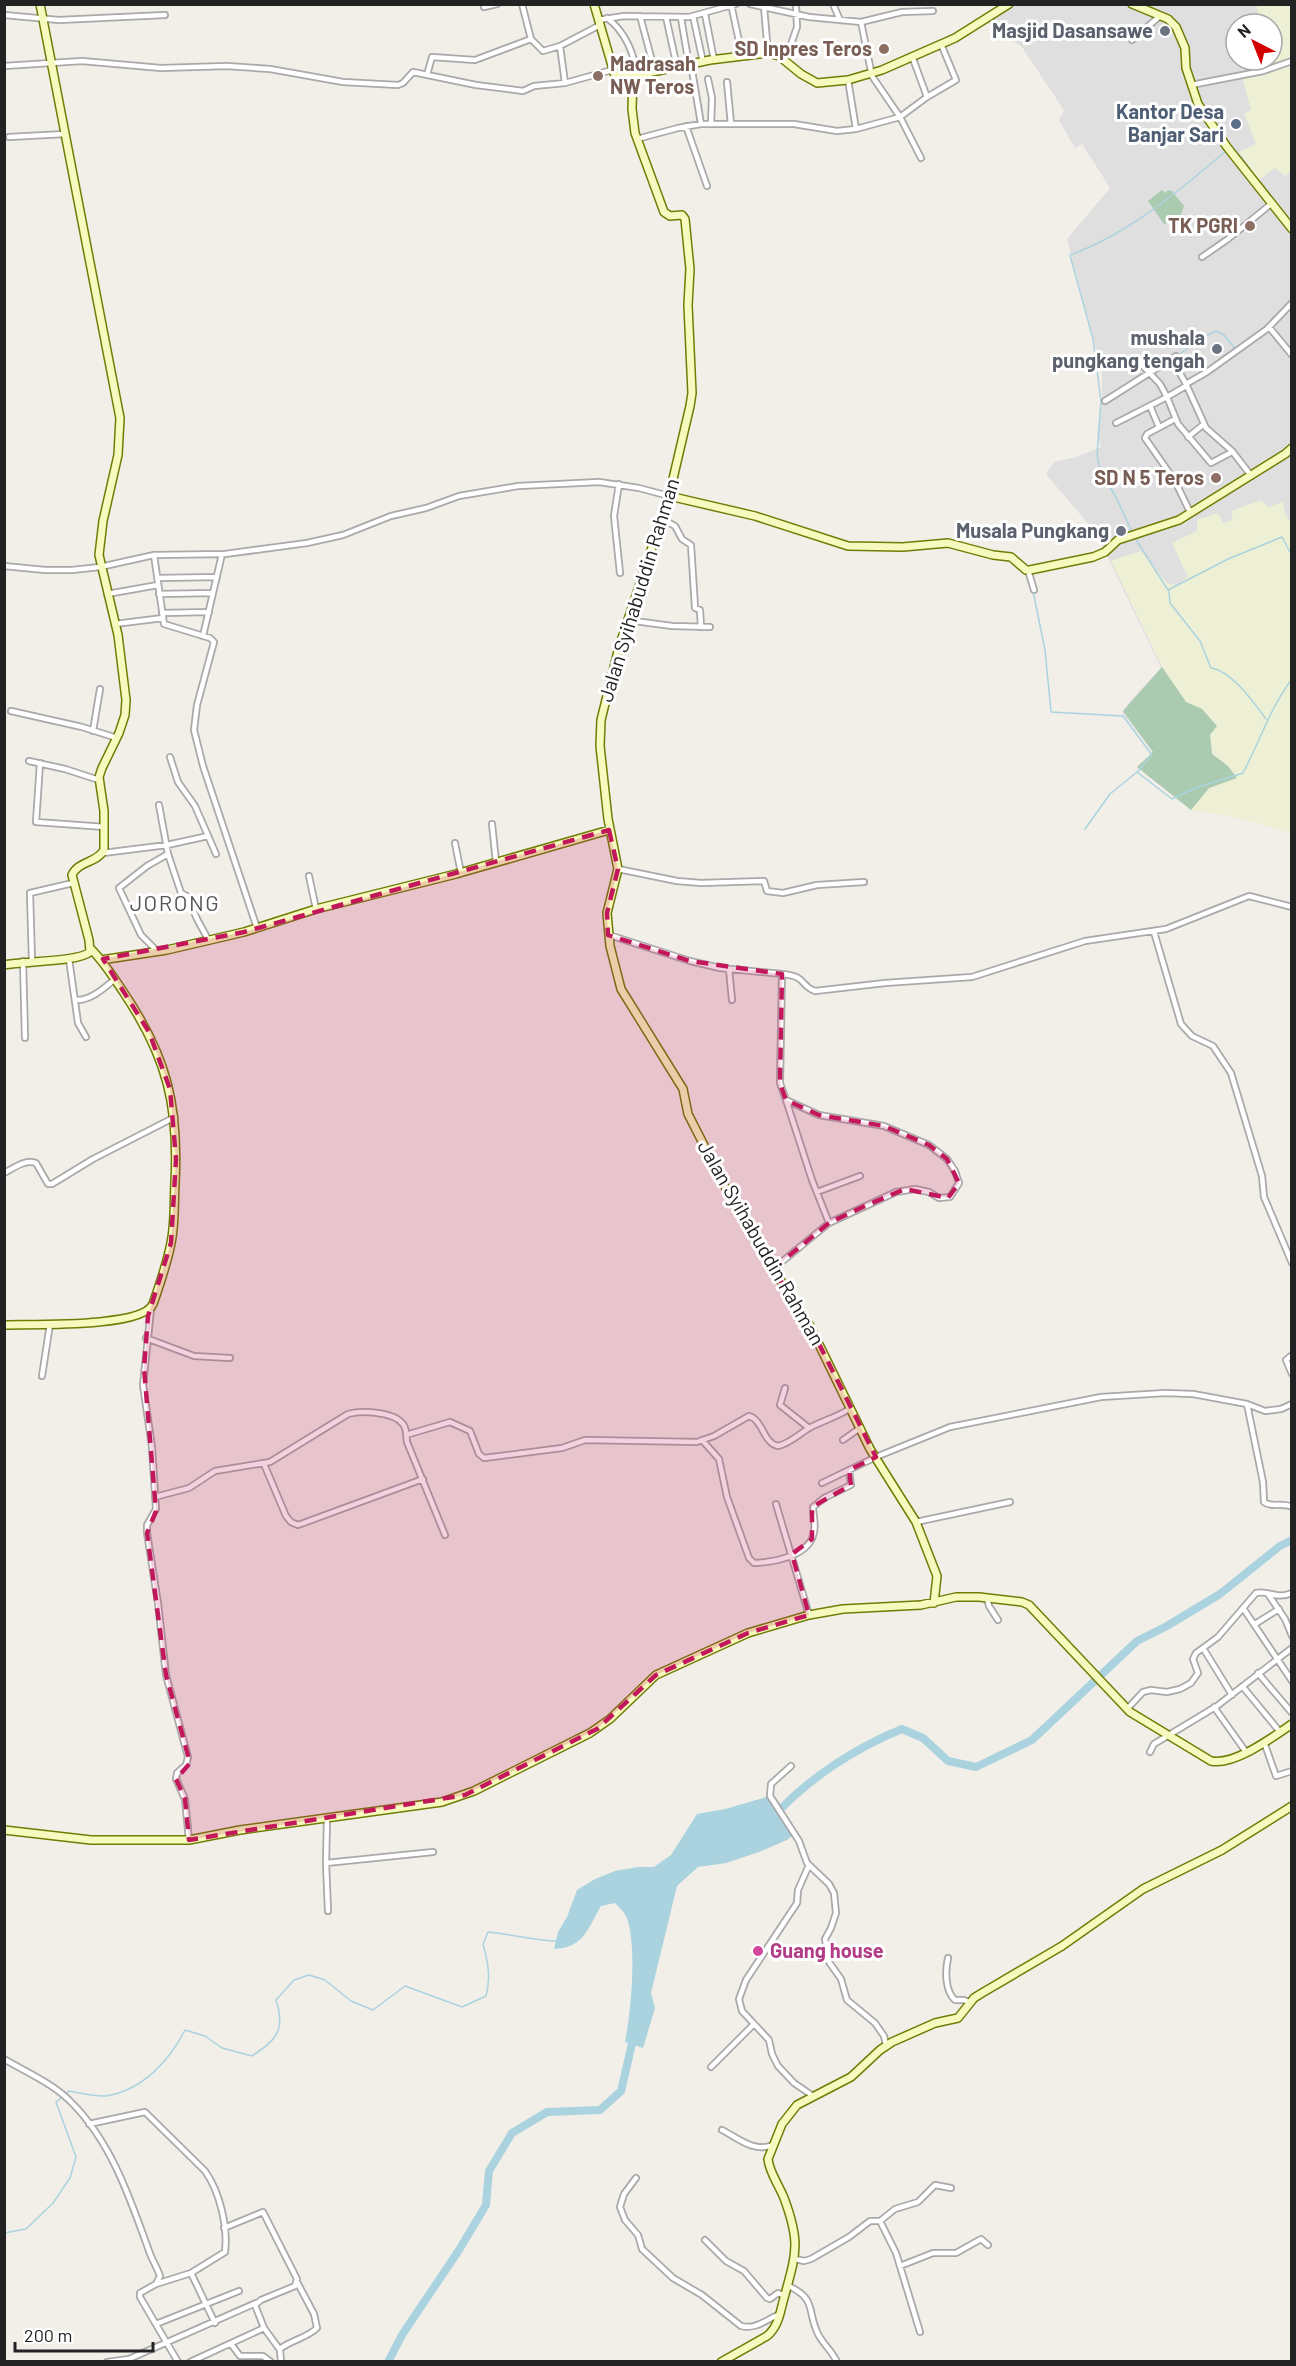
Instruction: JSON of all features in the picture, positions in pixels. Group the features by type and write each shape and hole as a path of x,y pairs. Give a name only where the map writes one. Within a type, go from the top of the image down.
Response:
{"street":[{"path":"40,4 120,418 118,454 99,545 100,567 122,656 126,700 125,714 117,738 102,768 99,780 105,827 103,853"},
{"path":"484,7 497,4"},
{"path":"522,4 531,39 543,51 560,46 607,18 640,16 681,18 705,14 736,4"},
{"path":"750,4 798,15 861,22 896,13 933,11"},
{"path":"790,47 796,31 798,15 796,4"},
{"path":"832,4 840,20"},
{"path":"597,5 599,22 616,77 634,76 714,60 768,53 779,56 817,83 848,80 871,74 941,44 980,24 1009,4"},
{"path":"1132,4 1173,23 1186,50 1186,68 1200,108 1292,229"},
{"path":"731,5 742,56"},
{"path":"764,7 768,53"},
{"path":"705,14 714,60"},
{"path":"4,15 42,19 165,15"},
{"path":"640,16 655,72"},
{"path":"693,16 703,62"},
{"path":"1132,40 1160,16"},
{"path":"666,17 678,67"},
{"path":"607,18 618,28 629,48 635,63 634,76"},
{"path":"681,18 701,124"},
{"path":"861,22 871,74 900,117 921,158"},
{"path":"427,75 432,57 475,60 531,39"},
{"path":"637,139 701,124 794,124 837,131 856,129 900,117 927,97 956,80 941,44"},
{"path":"560,46 565,83"},
{"path":"912,56 927,97"},
{"path":"1191,85 1256,72 1292,60"},
{"path":"4,66 93,62 161,68 227,66 270,69 343,82 398,85 405,81 411,72 523,91 534,86 565,83 612,70"},
{"name":"Jalan Syihabuddin Rahman","path":"634,76 632,110 637,139 665,214 684,216 689,247 688,305 692,393 669,496 627,620 606,693 600,728 609,830 618,870 607,913 608,935 614,966 621,989 682,1089 686,1109 743,1220 814,1333 860,1428 916,1522 937,1576 934,1603"},
{"path":"708,80 712,98 711,124"},
{"path":"848,80 856,129"},
{"path":"727,82 731,124"},
{"path":"686,126 707,186"},
{"path":"9,137 65,134"},
{"path":"1202,257 1271,204"},
{"path":"1116,423 1167,397 1208,372 1270,326 1292,303"},
{"path":"1270,326 1292,355"},
{"path":"1105,401 1149,371 1174,358 1204,424 1232,451 1250,473"},
{"path":"1140,363 1161,385 1175,419 1212,463 1230,453"},
{"path":"1150,406 1159,427"},
{"path":"1175,419 1146,436 1146,441 1175,481 1189,510"},
{"path":"1188,437 1204,424"},
{"path":"1028,570 1093,557 1105,552 1118,540 1179,520 1292,448"},
{"path":"4,566 45,570 100,567 154,555 222,554 307,543 343,535 391,516 426,508 459,496 496,489 558,483 619,484 755,516 848,546 903,547 948,543 993,555 1011,557 1028,570 1034,590"},
{"path":"619,484 614,516 620,573"},
{"path":"662,519 675,526 682,539 691,545 695,608 700,610 701,627"},
{"path":"203,636 222,554"},
{"path":"154,555 165,625 210,638 214,642 197,705 194,723 196,740 242,888 257,928"},
{"path":"158,578 217,577"},
{"path":"107,594 158,585"},
{"path":"159,594 213,593"},
{"path":"115,624 162,615 209,612"},
{"path":"627,620 672,626 710,627"},
{"path":"93,731 100,689"},
{"path":"11,711 117,738"},
{"path":"170,757 178,782 195,806 216,854"},
{"path":"29,761 99,780"},
{"path":"40,763 36,822 105,827"},
{"path":"159,805 168,854 181,893 187,896 208,941"},
{"path":"492,824 496,862"},
{"path":"101,960 158,952 208,941 316,909 460,873 609,830"},
{"path":"189,1840 185,1799 176,1779 177,1773 186,1765 188,1757 166,1675 147,1533 147,1524 156,1511 152,1447 142,1384 151,1309 171,1243 176,1159 175,1117 170,1089 149,1032 115,980 91,949 72,875 75,870 103,853 167,845 208,836"},
{"path":"455,843 460,873"},
{"path":"158,952 141,935 118,888 147,866 168,854"},
{"path":"618,870 701,883 765,881 767,891 777,893 817,885 864,882"},
{"path":"309,876 316,909"},
{"path":"32,961 30,893 73,883"},
{"path":"608,935 690,961 729,969 801,978 810,989 815,991 897,982 965,978 1015,965 1085,941 1154,932 1227,906 1245,896 1292,907"},
{"path":"1154,932 1181,1024 1192,1036 1213,1046 1231,1073 1262,1176 1264,1197 1292,1263"},
{"path":"4,965 69,959 86,955 91,949"},
{"path":"69,959 78,1023 86,1037"},
{"path":"23,962 25,1038"},
{"path":"729,969 732,1000"},
{"path":"782,974 780,1083 829,1223"},
{"path":"75,1000 93,996 115,980"},
{"path":"773,1269 829,1223 902,1190 922,1191 948,1198 957,1188 958,1178 947,1159 929,1145 884,1126 819,1115 786,1100"},
{"path":"4,1173 23,1163 33,1161 48,1184 52,1184 93,1159 175,1117"},
{"path":"817,1192 860,1176"},
{"path":"4,1325 111,1321 151,1309"},
{"path":"42,1376 50,1324"},
{"path":"146,1338 194,1356 230,1358"},
{"path":"1292,1355 1286,1360 1292,1374"},
{"path":"785,1388 780,1405 809,1428"},
{"path":"822,1483 876,1457 957,1424 1111,1395 1176,1393 1214,1397 1247,1404 1265,1411 1281,1409 1292,1404"},
{"path":"1247,1404 1263,1482 1264,1502 1269,1505 1285,1504 1292,1507"},
{"path":"406,1435 452,1422 470,1431 479,1454 484,1458 562,1448 585,1440 681,1443 702,1440 749,1416 755,1418 774,1446 786,1443 809,1428 851,1408"},
{"path":"155,1497 189,1488 211,1472 264,1464 280,1458 343,1417 353,1413 394,1416 402,1423 445,1535"},
{"path":"843,1440 860,1428"},
{"path":"702,1440 719,1459 726,1492 749,1558 754,1563 780,1559 806,1547 812,1539 814,1530 812,1509 814,1505 851,1485 849,1470"},
{"path":"264,1464 286,1516 298,1526 423,1479"},
{"path":"916,1522 1010,1502"},
{"path":"776,1504 809,1615"},
{"path":"1127,1709 1143,1692 1151,1690 1171,1692 1191,1683 1198,1673 1193,1659 1196,1653 1215,1640 1256,1593 1277,1597 1292,1593"},
{"path":"1268,1594 1292,1636"},
{"path":"4,1830 91,1840 189,1840 442,1802 474,1791 597,1729 656,1675 741,1635 809,1615 859,1607 934,1603 956,1597 987,1598 1022,1602 1029,1605 1127,1709 1197,1755 1216,1762 1230,1760 1292,1724"},
{"path":"987,1598 998,1620"},
{"path":"1243,1608 1292,1681"},
{"path":"1255,1624 1279,1610"},
{"path":"1203,1648 1232,1695"},
{"path":"1150,1752 1152,1746 1168,1734 1232,1695 1292,1648"},
{"path":"1258,1673 1292,1713"},
{"path":"1243,1687 1280,1732"},
{"path":"1214,1707 1246,1752"},
{"path":"1264,1742 1276,1776 1292,1771"},
{"path":"792,1766 771,1784 770,1796 801,1846 809,1865 829,1884 834,1893 836,1913 825,1939 829,1962 841,1979 847,2000 875,2023 884,2036 886,2045"},
{"path":"722,2361 771,2333 780,2314 795,2259 795,2235 784,2198 768,2163 782,2124 791,2111 813,2096 851,2078 886,2045 927,2026 958,2018 965,2013 971,2003 991,1987 1062,1946 1143,1889 1222,1850 1292,1806"},
{"path":"327,1819 328,1911"},
{"path":"326,1863 434,1852"},
{"path":"809,1865 800,1883 797,1903 742,1986 740,2005 753,2025 769,2040 774,2060 787,2076 813,2096"},
{"path":"948,1958 946,1965 949,1992 955,2000 971,2003"},
{"path":"711,2067 753,2025"},
{"path":"4,2059 58,2091 70,2101 89,2124 111,2159 131,2200 160,2276 156,2284"},
{"path":"89,2124 141,2111 148,2113 212,2180 224,2228 226,2250 224,2254 191,2273 156,2284 142,2291 140,2295 178,2361"},
{"path":"722,2130 754,2147 763,2148 773,2145"},
{"path":"636,2178 621,2201 622,2215 638,2235 642,2249 660,2266 681,2284 702,2295 741,2326 759,2325 780,2314"},
{"path":"795,2259 804,2261 812,2259 849,2237 870,2221 880,2221 890,2211 918,2202 935,2185 951,2188"},
{"path":"224,2228 262,2212 314,2314 317,2328 312,2333 289,2342 279,2349"},
{"path":"880,2221 890,2238 920,2332"},
{"path":"900,2266 933,2253 956,2253 981,2239 988,2245"},
{"path":"705,2240 726,2261 744,2271 767,2298 770,2299 778,2293 784,2296"},
{"path":"191,2273 215,2323"},
{"path":"106,2361 129,2360 292,2288 297,2282"},
{"path":"787,2285 797,2290 810,2302 819,2336 837,2361"},
{"path":"156,2324 239,2291"},
{"path":"256,2304 264,2328 279,2349 281,2361"},
{"path":"190,2361 264,2328"},
{"path":"231,2343 240,2356 263,2356 271,2361"}],"highlighted area":[{"path":"609,830 618,869 607,913 608,935 690,961 782,974 780,1083 786,1100 819,1115 884,1126 929,1145 947,1159 959,1183 948,1198 905,1189 865,1206 829,1223 773,1269 810,1326 876,1457 849,1470 851,1485 812,1507 812,1539 792,1554 809,1615 748,1633 656,1675 597,1729 465,1795 189,1840 185,1799 176,1779 190,1763 166,1675 147,1533 156,1511 144,1368 148,1316 171,1243 176,1159 170,1089 149,1032 103,959 244,932"}],"shaded area":[{"path":"1008,5 1291,5 1291,833 1246,819 1191,810 1137,767 1153,752 1122,713 1130,701 1161,668 1096,533 1046,474 1054,462 1076,457 1101,447 1097,434 1102,402 1102,372 1067,239 1110,188 1082,144 1075,148 1059,120 1064,110 1022,47 985,21"}],"green space":[{"path":"1257,5 1291,5 1291,171 1285,176 1275,168 1259,180 1239,152 1256,144 1244,113 1251,110 1242,76 1261,72 1284,72 1284,12 1258,12"},
{"path":"1162,190 1165,193 1168,190 1172,191 1184,206 1179,220 1164,224 1148,201"},
{"path":"1261,500 1268,507 1283,502 1285,514 1292,524 1291,833 1234,817 1191,810 1209,788 1236,777 1228,766 1212,754 1210,735 1202,709 1186,702 1162,667 1111,561 1141,551 1168,584 1177,585 1188,577 1172,543 1197,531 1197,520 1218,513 1223,523 1233,520 1231,511"},
{"path":"1162,667 1186,702 1202,709 1217,726 1210,735 1212,754 1228,766 1237,778 1209,788 1191,810 1137,767 1153,752 1123,711"}],"water":[{"path":"770,1796 794,1834 787,1840 759,1852 726,1863 698,1867 677,1886 651,1993 655,2008 643,2048 625,2042 631,1997 632,1945 627,1918 623,1912 615,1903 601,1906 579,1941 564,1948 554,1949 558,1932 567,1917 577,1890 615,1871 654,1867 671,1855 697,1814 725,1809"}],"waterway":[{"path":"1231,148 1241,157 1258,181"},
{"path":"1132,532 1116,497 1100,471 1097,455 1101,401 1093,339 1070,255 1112,236 1152,210 1226,151"},
{"path":"1177,356 1200,339 1216,331 1224,335 1236,350"},
{"path":"1135,538 1168,590 1228,559 1282,537 1292,556"},
{"path":"1033,591 1045,650 1051,712 1123,716 1152,755 1138,771"},
{"path":"1169,591 1170,603 1200,641 1211,668 1219,670 1234,681 1266,719"},
{"path":"1085,829 1110,794 1137,772 1172,799 1195,788 1243,773 1271,713 1292,679"},
{"path":"775,1815 788,1801 834,1765 867,1745 902,1729 923,1738 948,1761 976,1767 1032,1740 1137,1641 1220,1594 1280,1546 1292,1540"},
{"path":"4,2233 26,2229 53,2203 70,2178 76,2157 56,2102 69,2091 106,2096 132,2088 163,2063 185,2030 205,2036 222,2048 252,2056 277,2034 280,2020 276,2000 294,1980 309,1975 325,1980 351,2001 373,2010 405,1986 462,2007 486,1996 488,1970 483,1944 488,1932 558,1941"},
{"path":"388,2362 402,2335 486,2205 489,2171 512,2133 547,2112 600,2110 621,2091 634,2035"}],"place":[{"name":"Masjid Dasansawe","path":"1165,31"},
{"name":"SD Inpres Teros","path":"884,49"},
{"name":"Madrasah NW Teros","path":"598,76"},
{"name":"Kantor Desa Banjar Sari","path":"1236,124"},
{"name":"TK PGRI","path":"1250,226"},
{"name":"mushala pungkang tengah","path":"1217,349"},
{"name":"SD N 5 Teros","path":"1216,478"},
{"name":"Musala Pungkang","path":"1121,531"},
{"name":"Guang house","path":"758,1951"}],"district":[{"name":"JORONG","path":"175,903"}]}
